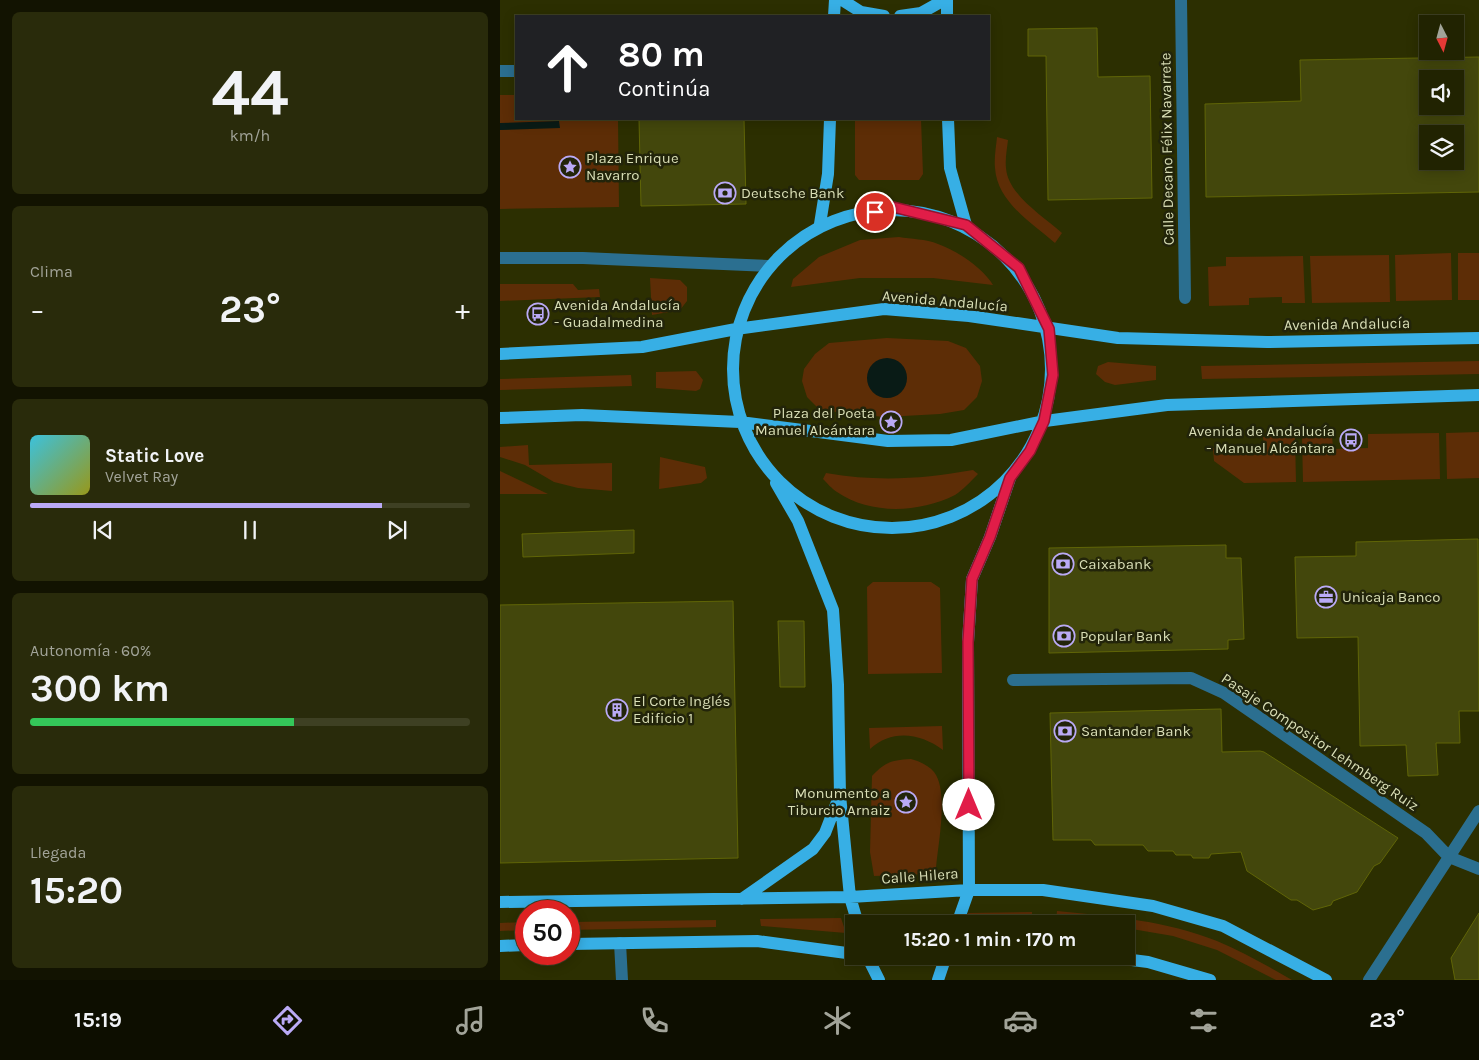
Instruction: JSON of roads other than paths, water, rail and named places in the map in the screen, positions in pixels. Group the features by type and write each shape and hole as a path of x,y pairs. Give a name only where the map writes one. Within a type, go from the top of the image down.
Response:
{"main road":[{"path":"834,15 835,0"},
{"path":"842,0 861,12 878,15"},
{"path":"907,15 921,13 946,0 946,15"},
{"path":"820,224 828,174 830,120"},
{"path":"948,120 950,168 966,225"},
{"path":"771,474 805,503 822,511 846,522 890,529 934,523 959,513 975,506 1010,478 1030,451 1044,421 1053,375 1049,329 1019,268 966,225 893,207 820,224 792,242 768,266 748,296 736,329 731,376 740,422 798,521 833,610 838,685 840,795 850,897 855,915"},
{"name":"Avenida Andalucía","path":"500,354 642,347 736,329 884,309 969,316 1118,338 1266,342 1479,338"},
{"path":"500,418 582,415 740,422 888,441 951,440 1044,421 1167,405 1479,395"},
{"path":"960,915 968,890 968,652 972,579 990,537 1010,478"},
{"path":"742,899 813,849 825,833 840,795"},
{"name":"Calle Hilera","path":"500,902 850,897 968,890 1043,890 1153,906 1222,926 1326,980"},
{"path":"580,944 757,941 845,953"},
{"path":"500,946 515,945"},
{"path":"1135,960 1148,962 1210,980"},
{"path":"872,965 879,980"},
{"path":"938,980 943,965"}],"street":[{"name":"Calle Decano Félix Navarrete","path":"1181,0 1185,298"},
{"path":"500,71 515,71"},
{"path":"500,258 584,258 768,266"},
{"name":"Pasaje Compositor Lehmberg Ruiz","path":"1014,680 1191,678 1224,693 1426,833 1449,857"},
{"path":"1369,980 1479,811"},
{"path":"1449,857 1479,870"},
{"path":"620,943 622,980"}],"water":[{"path":"559,121 560,128 500,130 500,123"},
{"path":"887,358 901,364 907,378 901,392 887,398 873,392 867,378 873,364"}],"place":[{"name":"Plaza Enrique Navarro","path":"570,167"},
{"name":"Deutsche Bank","path":"725,193"},
{"name":"Avenida Andalucía - Guadalmedina","path":"538,314"},
{"name":"Plaza del Poeta Manuel Alcántara","path":"891,422"},
{"name":"Avenida de Andalucía - Manuel Alcántara","path":"1351,440"},
{"name":"Caixabank","path":"1063,564"},
{"name":"Unicaja Banco","path":"1326,597"},
{"name":"Popular Bank","path":"1064,636"},
{"name":"El Corte Inglés Edificio 1","path":"617,710"},
{"name":"Santander Bank","path":"1065,731"},
{"name":"Monumento a Tiburcio Arnaiz","path":"906,802"}]}
